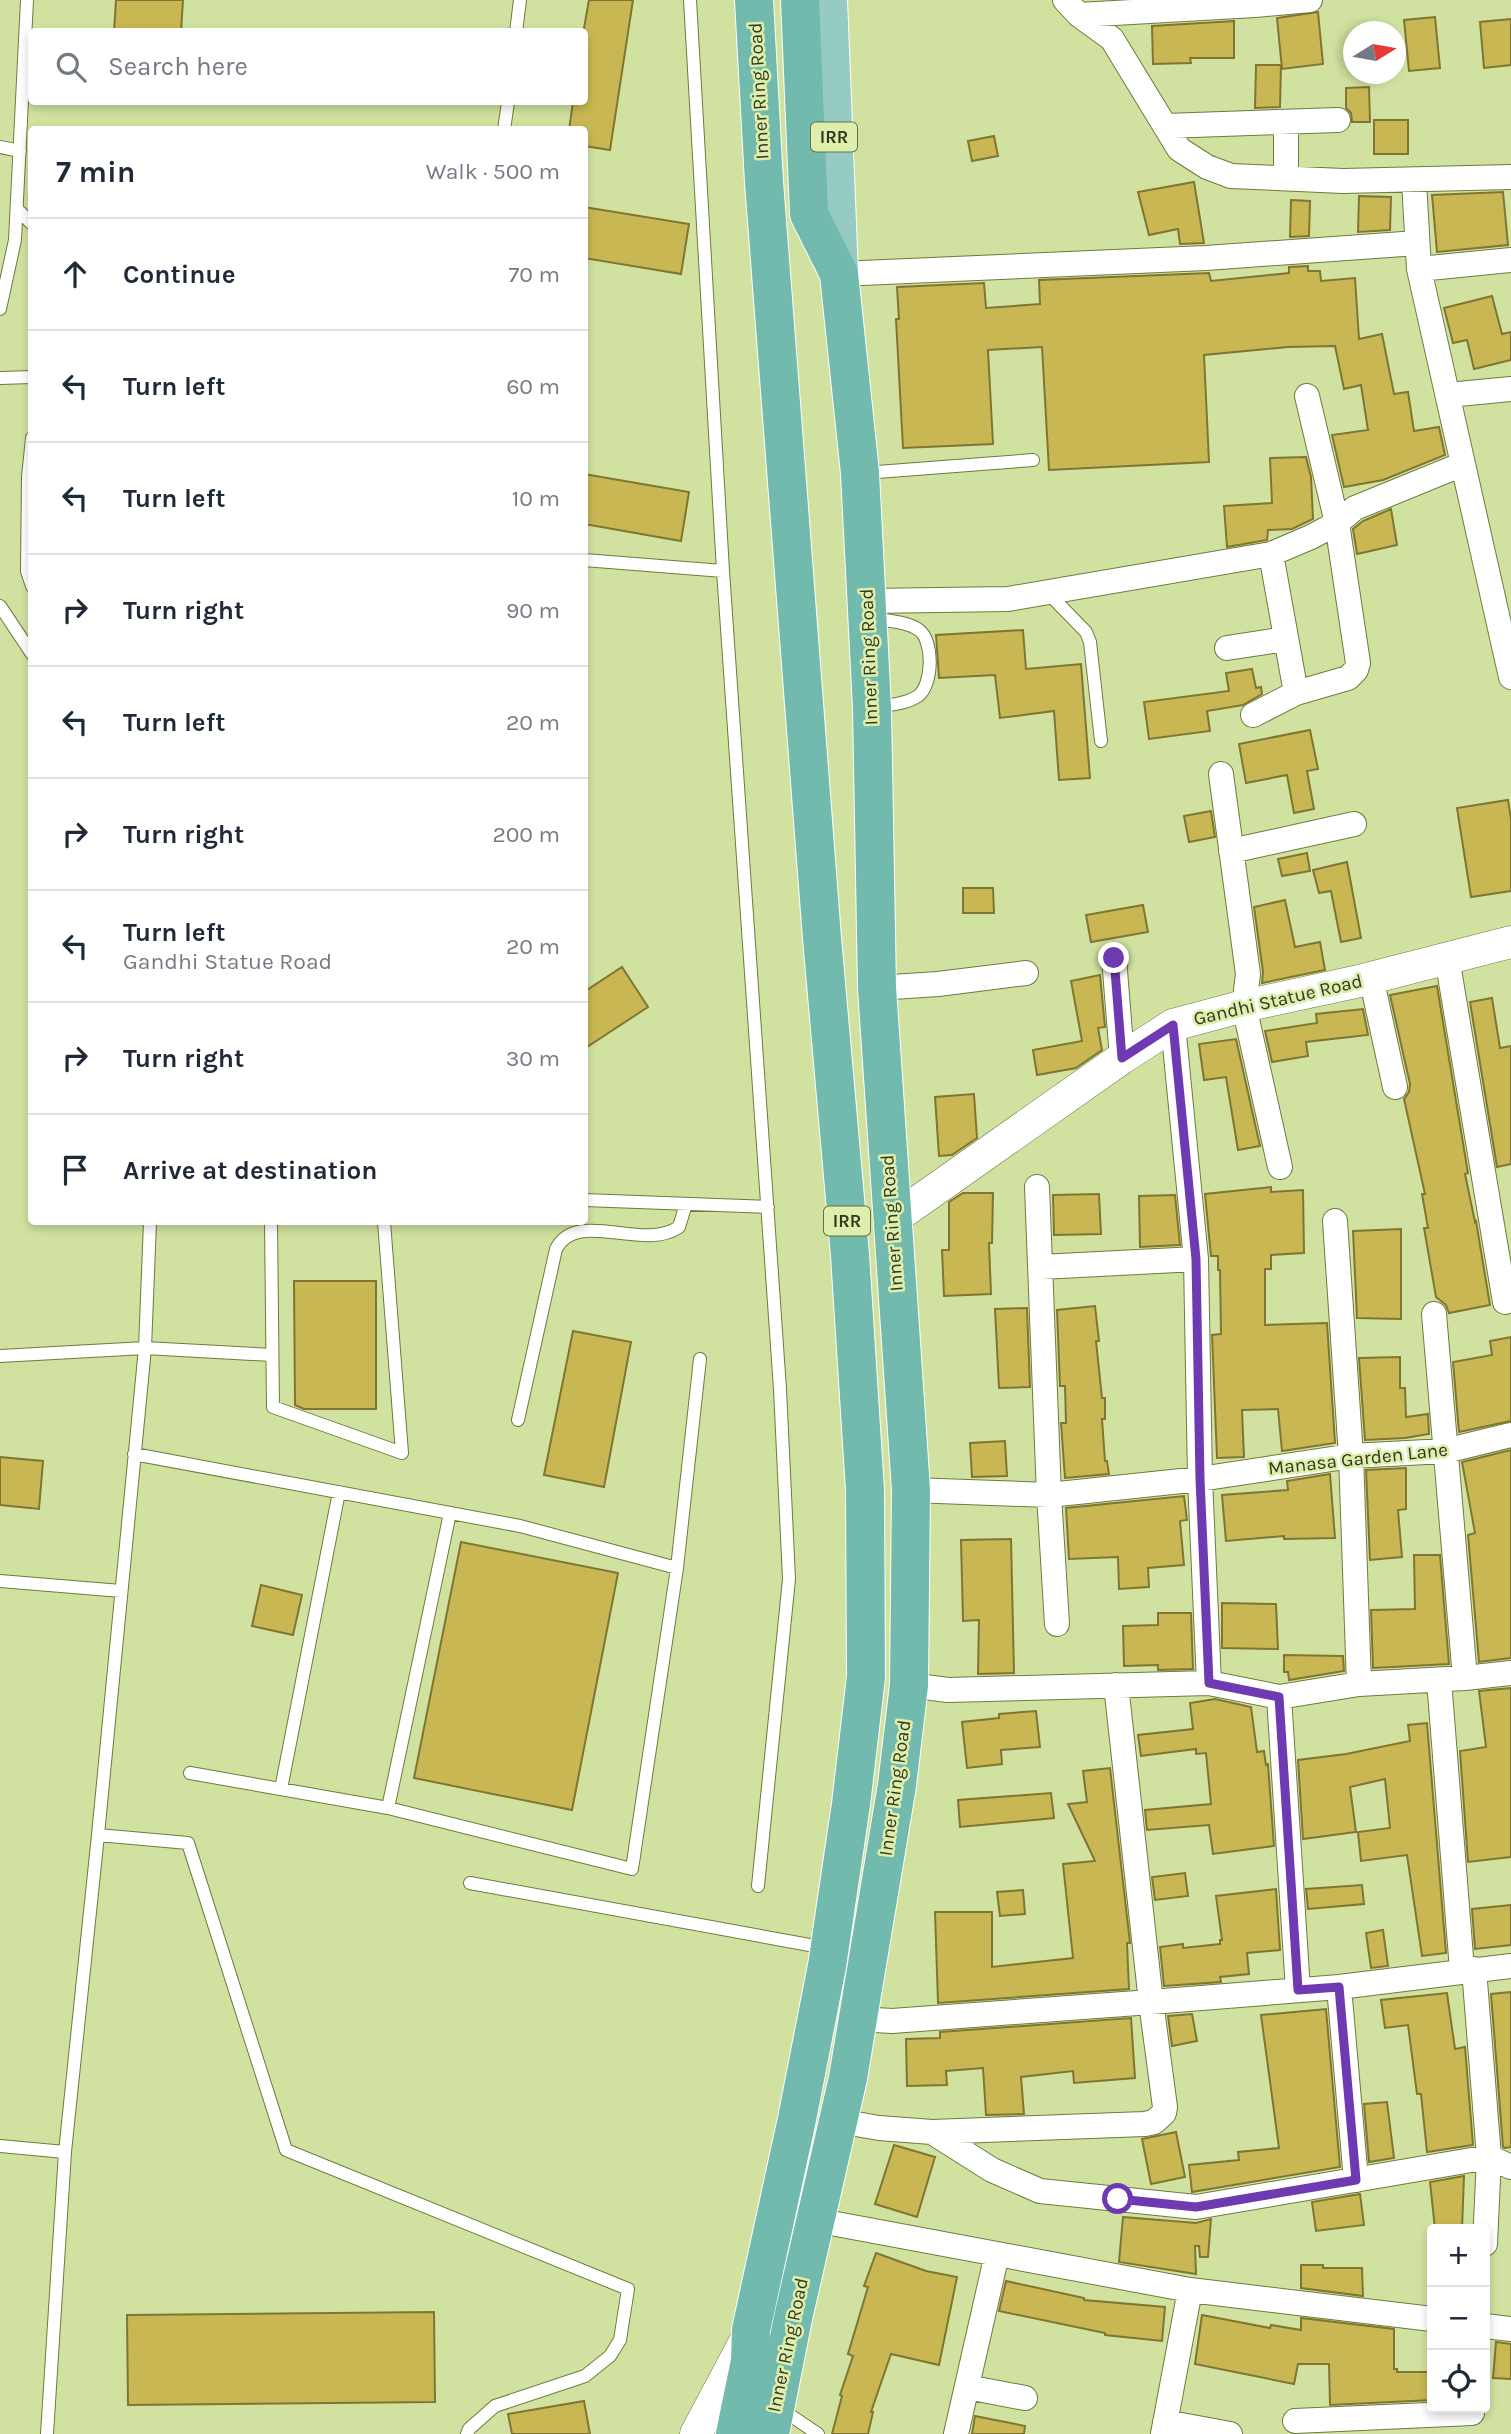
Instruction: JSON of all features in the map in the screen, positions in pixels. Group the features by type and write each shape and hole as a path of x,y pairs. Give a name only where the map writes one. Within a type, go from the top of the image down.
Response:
{"highway":[{"name":"Inner Ring Road","path":"735,2434 750,2361 751,2330 797,2119 830,1949 866,1677 866,1490 764,182 754,0"},
{"path":"800,0 809,214 839,274"},
{"name":"Inner Ring Road","path":"772,2419 839,2121 897,1784 909,1685 911,1490 877,988 872,708 860,473 839,274"}],"main road":[{"name":"Inner Ring Road","path":"828,0 839,274"}],"street":[{"path":"1072,7 1310,0"},
{"path":"1072,7 1112,39 1179,149 1207,167 1231,176 1286,178 1414,181 1511,177"},
{"path":"1165,126 1338,120"},
{"path":"1286,122 1286,178"},
{"path":"1414,181 1419,269 1511,677"},
{"path":"839,274 1206,258 1417,243"},
{"path":"1419,269 1511,260"},
{"path":"1448,395 1511,389"},
{"path":"1253,715 1296,693 1348,678 1356,670 1358,663 1337,523 1307,396"},
{"path":"867,609 1008,599 1271,554 1337,523 1355,508 1463,464"},
{"path":"1271,554 1296,693"},
{"path":"1227,648 1286,639"},
{"path":"1221,774 1248,974 1244,1006 1280,1167"},
{"path":"1231,850 1354,824"},
{"name":"Gandhi Statue Road","path":"892,1220 1173,1025 1511,942"},
{"path":"1114,958 1122,1058"},
{"path":"1447,958 1503,1237 1505,1302"},
{"path":"877,988 938,984 1026,973"},
{"path":"1371,977 1395,1087"},
{"path":"1173,1025 1196,1259 1200,1479 1209,1683"},
{"path":"1037,1187 1049,1495 1057,1623"},
{"path":"1335,1221 1351,1456 1359,1684"},
{"path":"1041,1267 1196,1259"},
{"path":"1434,1314 1465,1678"},
{"name":"Manasa Garden Lane","path":"911,1490 1049,1495 1200,1479 1351,1456 1445,1451 1511,1435"},
{"path":"909,1685 948,1690 1209,1683 1279,1697 1359,1684 1465,1678 1511,1672"},
{"path":"1439,1680 1468,1970 1500,2162 1489,2224"},
{"path":"839,2121 879,2129 932,2132 1145,2124 1154,2122 1164,2113 1116,1685"},
{"path":"1279,1697 1298,1990"},
{"path":"858,2019 892,2021 1339,1987 1511,1966"},
{"path":"1339,1987 1356,2180"},
{"path":"932,2132 992,2170 1040,2192 1196,2207 1356,2180 1500,2162"},
{"path":"815,2220 1190,2290 1427,2318"},
{"path":"956,2434 997,2254"},
{"path":"1190,2290 1164,2428 1230,2434"},
{"path":"1490,2327 1511,2329"},
{"path":"696,2434 751,2330"},
{"path":"967,2387 1025,2398"},
{"path":"1295,2421 1472,2418"}],"lane":[{"path":"0,309 15,240 27,0"},
{"path":"516,28 520,0"},
{"path":"690,0 723,571 768,1207 789,1579 758,1886"},
{"path":"505,126 508,105"},
{"path":"0,147 20,151"},
{"path":"17,209 28,220"},
{"path":"0,378 28,377"},
{"path":"860,473 1032,460"},
{"path":"28,477 28,574"},
{"path":"588,560 723,571"},
{"path":"1048,593 1086,632 1090,642 1101,741"},
{"path":"0,607 28,648"},
{"path":"867,609 916,628 925,635 929,651 927,686 919,695 906,702 872,708"},
{"path":"588,1200 768,1207"},
{"path":"518,1420 555,1249 559,1242 568,1235 603,1229 624,1235 661,1236 678,1227 686,1204"},
{"path":"47,2434 65,2152 145,1348 150,1225"},
{"path":"271,1225 273,1407 402,1453 384,1225"},
{"path":"0,1356 145,1348 272,1355"},
{"path":"190,1773 388,1808 632,1868 677,1568 699,1359"},
{"path":"134,1454 520,1526 677,1568"},
{"path":"281,1789 339,1492"},
{"path":"388,1808 450,1513"},
{"path":"0,1581 121,1591"},
{"path":"98,1835 188,1843 286,2150 628,2289 620,2340 610,2356 585,2376 495,2406 469,2429 467,2434"},
{"path":"470,1883 830,1949"},
{"path":"0,2146 65,2152"},
{"path":"772,2419 818,2434"}],"building":[{"path":"116,0 183,0 181,28 114,28"},
{"path":"589,0 633,0 610,150 588,147 588,126 570,126 573,105 588,105 588,28 584,28"},
{"path":"1318,12 1323,64 1282,69 1277,18"},
{"path":"1435,17 1440,68 1409,71 1404,20"},
{"path":"1511,19 1511,65 1484,68 1480,22"},
{"path":"1234,21 1234,58 1190,58 1191,63 1153,64 1152,26"},
{"path":"1256,65 1281,65 1280,107 1255,108"},
{"path":"1369,87 1370,122 1352,122 1351,113 1346,108 1346,88"},
{"path":"1374,120 1408,120 1408,154 1374,154"},
{"path":"994,136 998,156 972,161 968,141"},
{"path":"1194,182 1204,243 1180,244 1178,229 1149,235 1138,192"},
{"path":"1503,192 1508,245 1437,252 1432,195"},
{"path":"1359,196 1391,197 1390,230 1358,232"},
{"path":"1291,200 1310,201 1309,236 1290,237"},
{"path":"588,208 689,224 681,274 588,259"},
{"path":"1308,266 1308,271 1320,271 1321,281 1355,278 1359,339 1382,334 1394,394 1408,392 1414,431 1439,427 1445,455 1383,480 1344,487 1332,435 1368,430 1361,385 1344,389 1335,346 1288,347 1204,355 1209,462 1049,470 1042,347 988,350 993,444 903,448 896,319 899,319 897,287 984,283 986,308 1040,304 1039,280 1209,273 1211,281 1289,273 1289,267"},
{"path":"1492,296 1502,334 1511,332 1511,360 1474,369 1467,340 1453,343 1444,308"},
{"path":"1306,457 1311,477 1313,519 1292,529 1268,530 1267,540 1227,547 1224,506 1272,503 1270,458"},
{"path":"588,475 689,492 681,541 588,525"},
{"path":"1391,509 1397,545 1357,554 1353,529 1363,521"},
{"path":"1023,630 1026,669 1081,664 1090,778 1059,780 1054,711 1000,718 995,675 939,678 936,635"},
{"path":"1252,669 1256,688 1261,687 1262,694 1243,705 1207,711 1210,731 1149,739 1144,702 1229,691 1226,673"},
{"path":"1310,730 1318,769 1307,771 1314,809 1294,813 1287,775 1246,783 1239,744"},
{"path":"1508,800 1511,819 1511,891 1471,897 1457,808"},
{"path":"1211,811 1215,837 1189,842 1184,816"},
{"path":"1307,853 1310,871 1282,876 1278,859"},
{"path":"1347,862 1361,938 1341,942 1331,891 1319,893 1313,870"},
{"path":"963,888 993,888 994,913 963,913"},
{"path":"1285,900 1295,947 1320,942 1325,970 1262,983 1263,972 1254,907"},
{"path":"1143,905 1148,932 1091,942 1086,915"},
{"path":"622,967 648,1007 588,1046 588,989"},
{"path":"1100,975 1105,1027 1098,1028 1102,1050 1076,1068 1037,1075 1033,1050 1082,1041 1071,981"},
{"path":"1437,986 1468,1173 1465,1174 1490,1305 1449,1313 1446,1305 1436,1297 1424,1228 1428,1228 1422,1194 1425,1194 1404,1099 1410,1084 1390,995"},
{"path":"1492,998 1500,1048 1511,1046 1511,1164 1497,1167 1470,1002"},
{"path":"1363,1009 1368,1035 1306,1042 1308,1056 1272,1062 1265,1031 1317,1023 1316,1014"},
{"path":"1236,1039 1260,1146 1238,1150 1226,1077 1204,1080 1199,1044"},
{"path":"974,1094 977,1138 952,1155 939,1156 935,1097"},
{"path":"1271,1187 1271,1192 1303,1190 1304,1253 1271,1255 1271,1269 1265,1269 1265,1325 1327,1323 1335,1443 1282,1451 1278,1409 1242,1410 1244,1457 1217,1458 1212,1335 1221,1334 1220,1270 1218,1256 1211,1256 1205,1194"},
{"path":"963,1193 993,1193 992,1243 989,1243 991,1294 944,1296 942,1250 949,1250 949,1202"},
{"path":"1099,1194 1101,1234 1054,1235 1053,1195"},
{"path":"1175,1195 1180,1245 1140,1247 1139,1196"},
{"path":"1401,1229 1401,1319 1357,1318 1353,1231"},
{"path":"294,1281 376,1281 376,1409 304,1409 295,1405"},
{"path":"1095,1306 1102,1398 1105,1398 1105,1419 1102,1419 1105,1461 1109,1474 1065,1478 1061,1423 1066,1423 1065,1386 1060,1386 1057,1310"},
{"path":"1027,1308 1030,1387 999,1388 995,1309"},
{"path":"573,1331 631,1342 604,1487 544,1475"},
{"path":"1511,1337 1511,1421 1459,1432 1453,1362 1492,1355 1490,1341"},
{"path":"1400,1357 1400,1388 1405,1388 1406,1417 1428,1414 1429,1434 1365,1440 1359,1358"},
{"path":"1005,1441 1007,1476 972,1477 970,1443"},
{"path":"1511,1450 1511,1658 1479,1662 1468,1535 1475,1533 1462,1462"},
{"path":"0,1457 43,1461 39,1509 0,1505"},
{"path":"1406,1468 1406,1509 1398,1510 1402,1557 1370,1560 1366,1470"},
{"path":"1330,1474 1335,1538 1284,1539 1284,1536 1226,1541 1222,1495 1288,1490 1287,1481"},
{"path":"1184,1496 1187,1520 1180,1521 1184,1565 1148,1568 1149,1587 1119,1589 1118,1557 1069,1559 1066,1508"},
{"path":"1011,1539 1014,1673 978,1674 979,1620 963,1621 961,1540"},
{"path":"461,1542 618,1573 572,1810 414,1778"},
{"path":"1414,1555 1440,1555 1449,1664 1373,1668 1371,1610 1415,1609"},
{"path":"261,1585 302,1595 293,1635 252,1626"},
{"path":"1222,1603 1276,1604 1278,1649 1222,1648"},
{"path":"1158,1613 1191,1613 1193,1669 1158,1670 1158,1665 1124,1666 1123,1626 1158,1625"},
{"path":"1284,1655 1343,1656 1344,1671 1289,1680 1288,1672 1284,1672"},
{"path":"1511,1688 1511,1857 1468,1862 1460,1751 1486,1747 1479,1691"},
{"path":"1215,1699 1251,1707 1257,1752 1264,1751 1266,1765 1268,1764 1274,1846 1213,1854 1209,1825 1147,1830 1145,1810 1211,1804 1206,1753 1196,1754 1196,1749 1141,1756 1138,1735 1193,1729 1190,1703"},
{"path":"1036,1711 1040,1747 1001,1750 1002,1764 967,1768 962,1722 999,1718 999,1714"},
{"path":"1427,1723 1446,1953 1422,1956 1407,1855 1361,1861 1358,1832 1390,1828 1385,1779 1350,1787 1356,1832 1303,1839 1298,1760 1346,1754 1410,1741 1408,1725"},
{"path":"1110,1768 1130,1943 1127,1943 1129,1989 938,2003 935,1912 992,1912 992,1967 1073,1958 1063,1864 1095,1861 1068,1804 1087,1802 1083,1771"},
{"path":"1051,1793 1054,1818 960,1827 958,1800"},
{"path":"1185,1873 1188,1896 1155,1900 1152,1877"},
{"path":"1362,1885 1364,1904 1308,1909 1306,1889"},
{"path":"1276,1889 1280,1950 1247,1953 1249,1974 1220,1977 1221,1982 1164,1986 1160,1947 1183,1944 1183,1948 1220,1944 1222,1940 1216,1896"},
{"path":"1023,1890 1025,1914 1000,1916 997,1892"},
{"path":"1511,1905 1511,1945 1475,1949 1472,1909"},
{"path":"1383,1930 1388,1966 1371,1968 1366,1933"},
{"path":"1511,1992 1511,2147 1505,2148 1491,1994"},
{"path":"1447,1993 1455,2049 1465,2047 1473,2145 1427,2152 1421,2094 1417,2094 1408,2025 1385,2028 1381,2000"},
{"path":"1326,2009 1340,2167 1192,2192 1189,2165 1239,2160 1238,2152 1279,2148 1261,2015"},
{"path":"1192,2014 1197,2041 1172,2046 1168,2016"},
{"path":"1131,2018 1135,2078 1074,2083 1073,2071 1021,2077 1024,2114 986,2115 983,2068 946,2071 947,2085 907,2086 906,2039 940,2038 940,2032"},
{"path":"1387,2102 1394,2158 1369,2162 1364,2104"},
{"path":"1176,2132 1185,2177 1151,2184 1142,2139"},
{"path":"894,2145 935,2157 917,2217 875,2204"},
{"path":"1464,2176 1462,2224 1434,2224 1430,2182"},
{"path":"1360,2194 1364,2225 1316,2231 1312,2202"},
{"path":"1123,2217 1196,2223 1211,2219 1208,2257 1200,2257 1199,2246 1195,2246 1196,2274 1119,2262"},
{"path":"876,2253 926,2271 957,2277 939,2365 891,2354 871,2412 868,2434 832,2434 842,2396 840,2395 853,2356 848,2354 868,2287 864,2286"},
{"path":"1301,2265 1362,2268 1363,2296 1301,2288"},
{"path":"1006,2281 1084,2300 1165,2307 1162,2341 1105,2335 999,2311"},
{"path":"434,2312 435,2402 128,2405 127,2315"},
{"path":"1202,2315 1270,2328 1271,2325 1301,2330 1301,2318 1394,2329 1394,2369 1397,2369 1397,2372 1427,2372 1427,2400 1330,2405 1329,2364 1298,2364 1294,2384 1195,2364"},
{"path":"1496,2342 1511,2344 1511,2379 1493,2378"},
{"path":"584,2401 590,2434 512,2434 508,2414"},
{"path":"975,2416 1025,2426 1024,2434 972,2434"}],"route":[{"path":"1114,958 1122,1058 1173,1025 1196,1259 1200,1479 1209,1683 1279,1697 1298,1990 1339,1987 1356,2180 1196,2207 1118,2199"}]}
